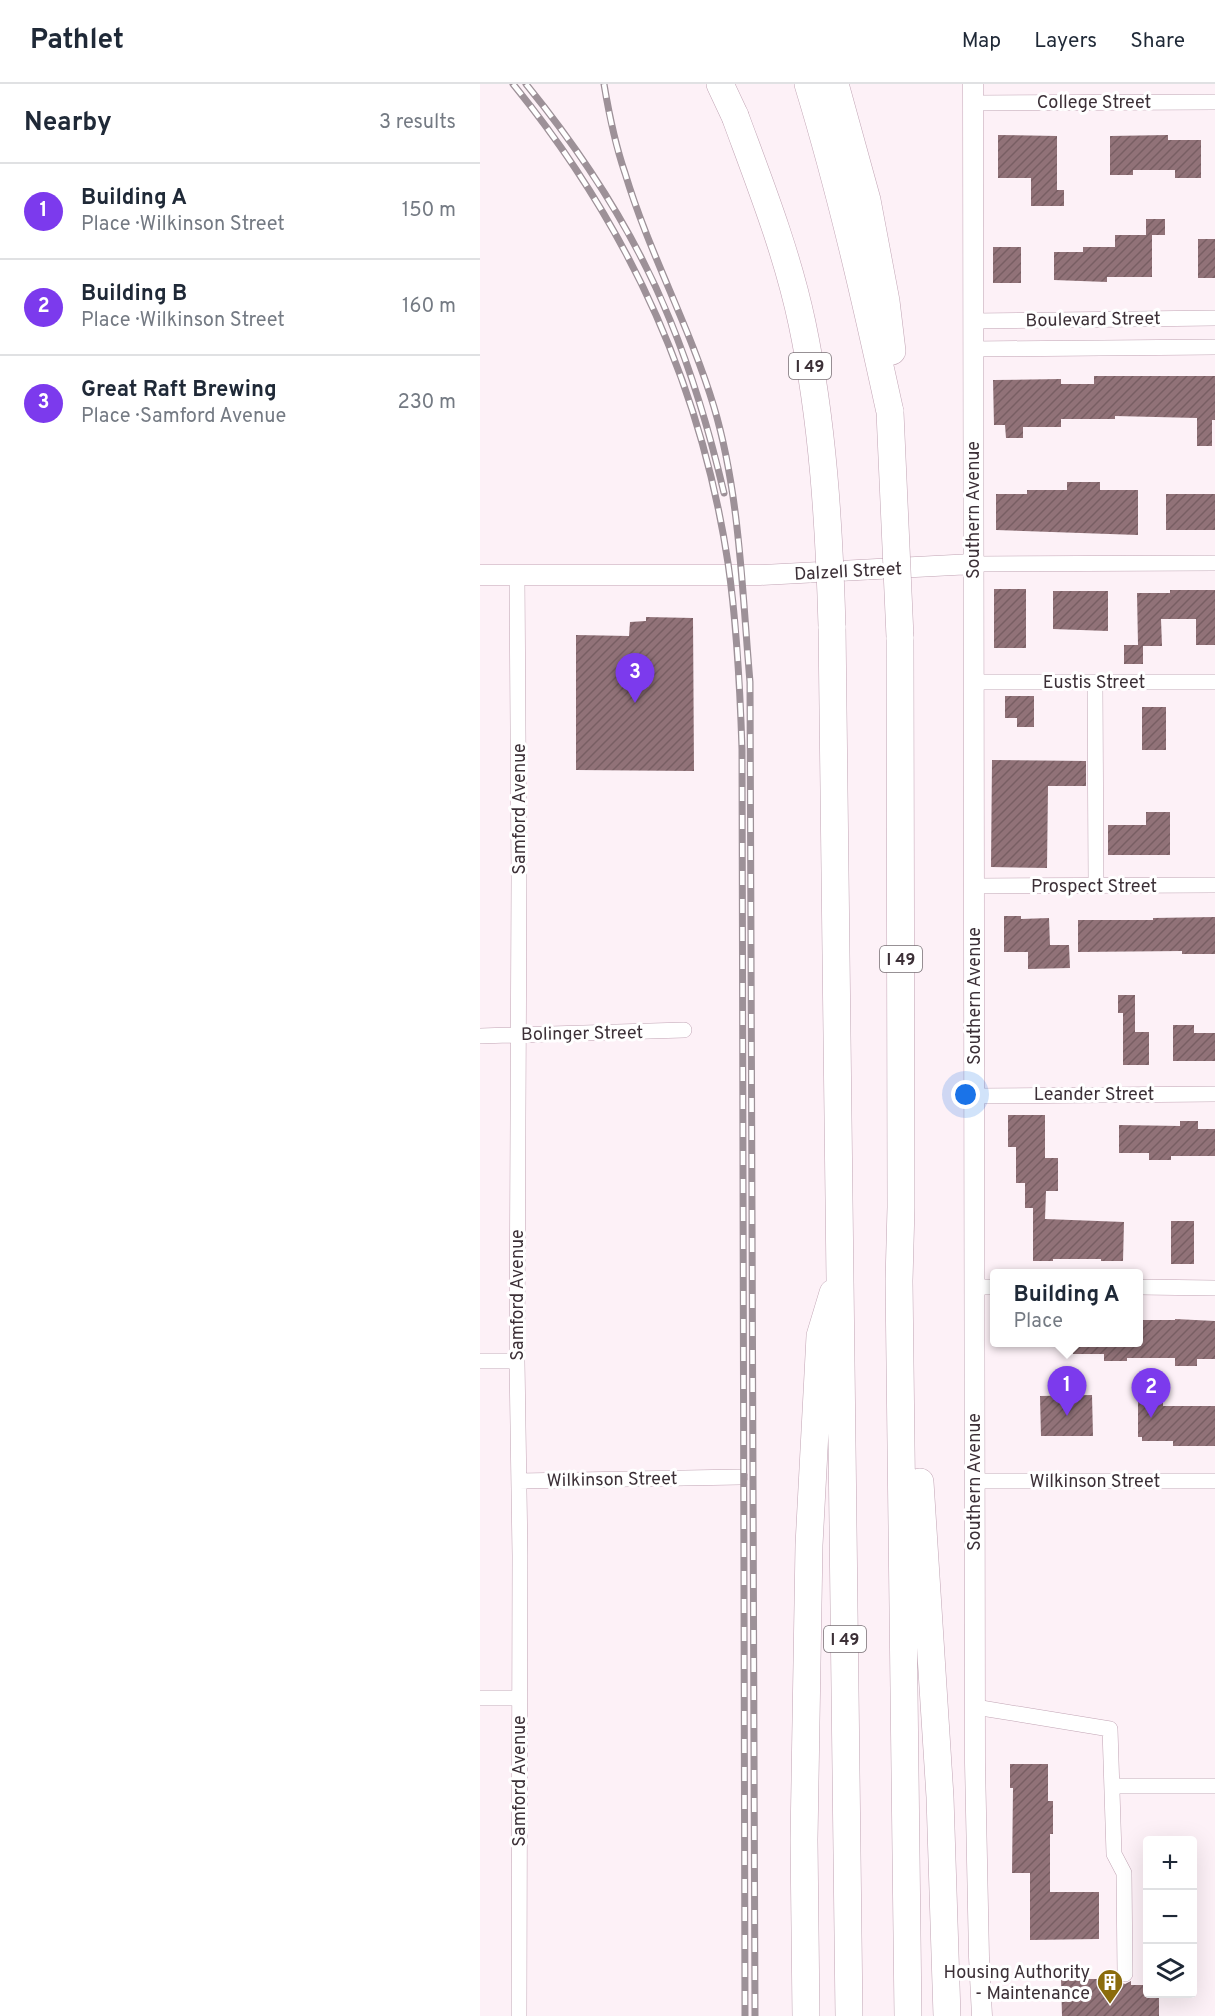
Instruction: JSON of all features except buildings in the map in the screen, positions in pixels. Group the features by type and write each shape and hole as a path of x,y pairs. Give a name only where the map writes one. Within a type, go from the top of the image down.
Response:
{"highway":[{"path":"720,84 735,116"},
{"path":"728,84 735,116"},
{"path":"808,84 826,142 861,279 890,412"},
{"path":"835,84 867,200 886,301 892,357 890,412"},
{"name":"I 49","path":"735,116 778,234 802,321 823,450 830,549 849,2016"},
{"name":"I 49","path":"890,412 900,638 902,1208 899,1281 908,2016"},
{"path":"806,2016 804,1840 806,1626 811,1486 820,1336 841,1263"},
{"path":"899,1281 917,1405 921,1505 940,1797 947,2016"}],"street":[{"name":"College Street","path":"973,93 1215,102"},
{"name":"Southern Avenue","path":"973,93 975,1707 982,2016"},
{"name":"Boulevard Street","path":"972,321 1215,318"},
{"name":"Boulevard Street","path":"972,349 1215,347"},
{"name":"Dalzell Street","path":"480,575 760,575 973,564 1215,562"},
{"name":"Samford Avenue","path":"517,575 519,2016"},
{"name":"Eustis Street","path":"973,682 1215,682"},
{"path":"1095,682 1096,886"},
{"name":"Prospect Street","path":"973,886 1215,885"},
{"name":"Bolinger Street","path":"480,1036 684,1030"},
{"name":"Leander Street","path":"974,1095 1215,1094"},
{"path":"974,1287 990,1287"},
{"path":"1143,1287 1215,1288"},
{"path":"480,1361 517,1361"},
{"name":"Wilkinson Street","path":"519,1481 740,1477"},
{"name":"Wilkinson Street","path":"974,1481 1215,1481"},
{"path":"480,1698 519,1698"},
{"path":"975,1707 1110,1729 1114,1854 1124,1873 1125,1974"},
{"path":"1112,1786 1215,1786"}],"railway":[{"path":"513,84 554,137 591,193 624,250 653,309 678,370 699,432 716,497 731,586 738,656 742,749 745,2016"},
{"path":"526,84 588,167 641,258 678,341 694,384 724,493"},
{"path":"604,84 621,162 714,407 723,440 735,509 742,578 750,682 755,2016"}],"place":[{"name":"Great Raft Brewing","path":"635,703"},
{"name":"Building A","path":"1067,1416"},
{"name":"Building B","path":"1151,1418"},
{"name":"Housing Authority - Maintenance","path":"1110,2005"}]}
